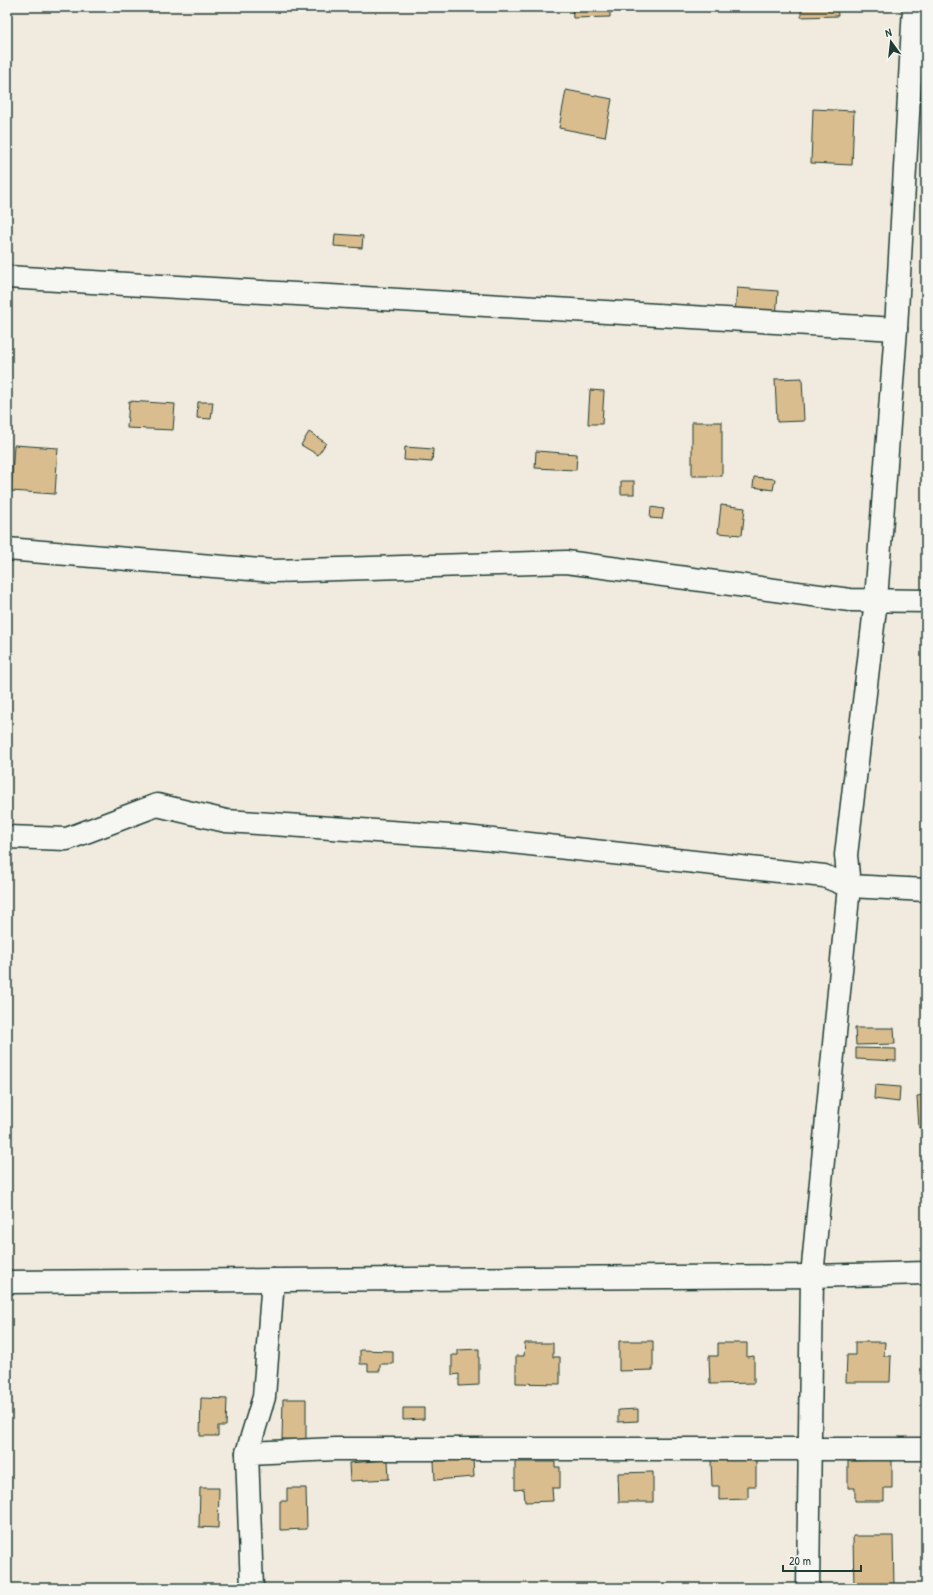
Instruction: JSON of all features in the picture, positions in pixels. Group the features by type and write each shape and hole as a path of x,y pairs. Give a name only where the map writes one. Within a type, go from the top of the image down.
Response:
{"street":[{"path":"808,1588 812,1276 849,886 846,855 876,600 896,330 914,7"},
{"path":"7,277 896,330"},
{"path":"7,549 274,571 566,562 850,600 926,601"},
{"path":"7,837 67,839 157,805 226,821 465,837 824,876 849,886 926,890"},
{"path":"7,1282 812,1276 926,1273"},
{"path":"252,1588 246,1453 264,1397 273,1280"},
{"path":"246,1453 335,1449 926,1449"}],"building":[{"path":"572,7 610,7 610,17 573,18"},
{"path":"801,7 837,7 838,16 801,17"},
{"path":"566,90 612,99 605,137 559,128"},
{"path":"813,109 854,111 852,165 811,163"},
{"path":"335,234 363,236 362,248 334,246"},
{"path":"737,288 778,291 776,318 735,315"},
{"path":"802,378 804,421 777,422 775,379"},
{"path":"590,390 604,391 602,424 588,424"},
{"path":"129,401 175,404 173,430 127,428"},
{"path":"198,402 213,402 211,419 197,418"},
{"path":"692,422 722,422 722,476 692,476"},
{"path":"309,432 326,443 318,455 301,445"},
{"path":"14,445 58,448 55,494 11,491"},
{"path":"405,447 433,449 432,462 404,460"},
{"path":"536,451 577,454 576,470 535,468"},
{"path":"754,477 775,479 773,490 753,487"},
{"path":"621,481 634,481 634,494 621,494"},
{"path":"721,505 745,508 742,535 718,533"},
{"path":"651,507 664,509 662,519 650,518"},
{"path":"922,935 926,935 926,950 924,950"},
{"path":"855,1028 894,1028 895,1044 856,1045"},
{"path":"856,1048 896,1049 896,1061 856,1059"},
{"path":"875,1085 900,1087 899,1102 874,1099"},
{"path":"926,1095 926,1127 919,1128 917,1096"},
{"path":"619,1341 653,1341 653,1370 619,1371"},
{"path":"855,1342 885,1342 884,1356 891,1356 890,1382 846,1382 847,1355 855,1355"},
{"path":"525,1343 553,1343 553,1357 560,1357 560,1384 516,1383 516,1356 524,1356"},
{"path":"718,1343 747,1343 747,1357 754,1356 754,1383 710,1384 709,1356 718,1356"},
{"path":"479,1349 479,1385 459,1386 459,1374 452,1375 452,1355 458,1355 458,1350"},
{"path":"360,1350 393,1351 393,1364 380,1364 380,1371 368,1371 368,1364 360,1364"},
{"path":"201,1398 227,1399 226,1426 218,1426 218,1436 200,1436"},
{"path":"283,1399 306,1399 306,1440 282,1439"},
{"path":"403,1408 424,1408 424,1419 403,1420"},
{"path":"638,1409 638,1421 618,1422 618,1410"},
{"path":"473,1459 474,1477 435,1480 434,1461"},
{"path":"711,1459 756,1459 756,1486 748,1486 748,1499 719,1500 719,1486 712,1486"},
{"path":"388,1460 389,1479 350,1481 349,1463"},
{"path":"892,1460 892,1488 884,1488 884,1501 855,1501 855,1488 848,1488 848,1461"},
{"path":"515,1462 555,1462 555,1467 560,1467 560,1488 552,1488 553,1501 525,1502 524,1489 515,1490"},
{"path":"653,1472 653,1502 619,1502 618,1473"},
{"path":"200,1488 219,1488 218,1528 199,1527"},
{"path":"287,1488 306,1488 307,1529 280,1530 280,1501 287,1501"},
{"path":"853,1536 893,1536 894,1588 854,1588"}]}
